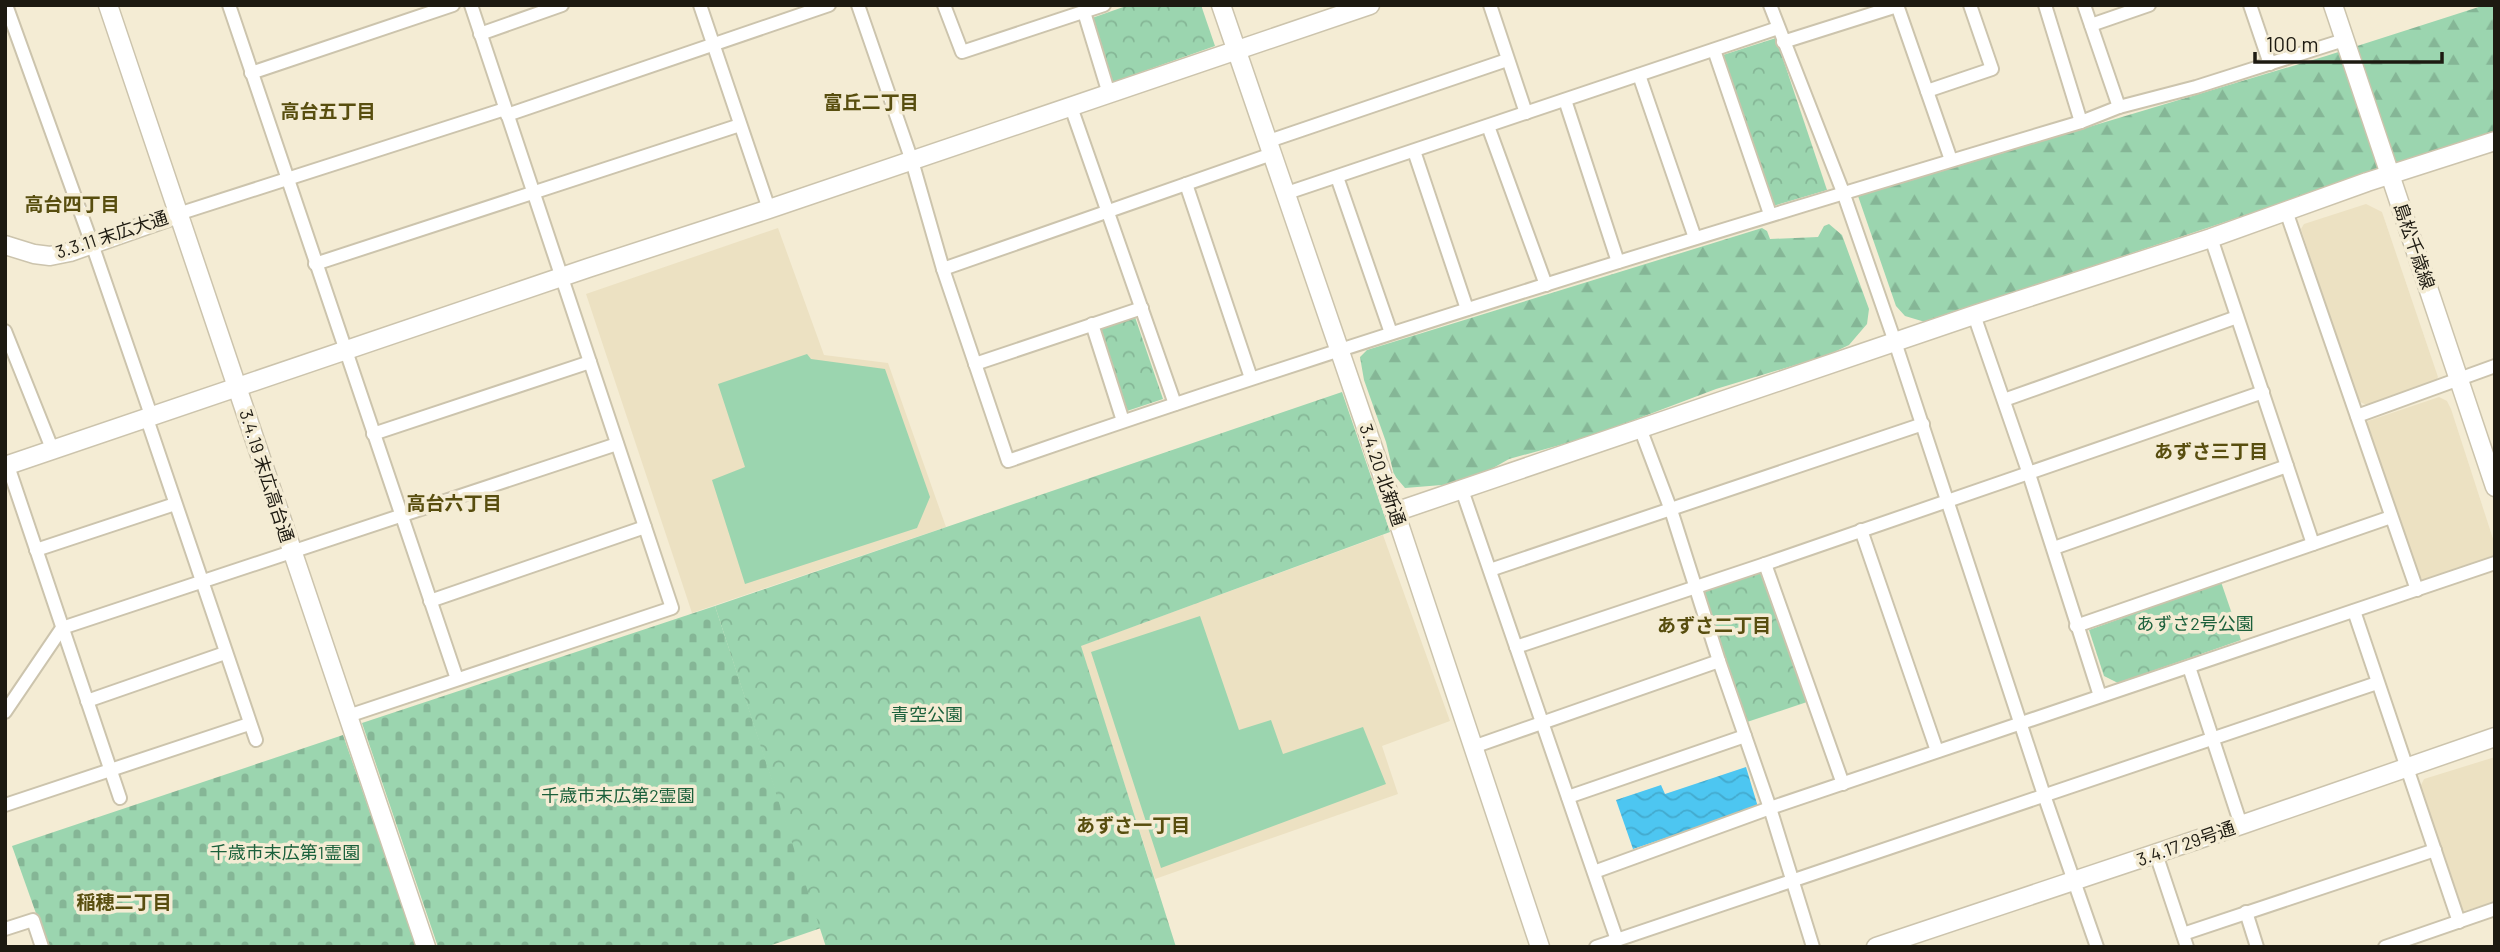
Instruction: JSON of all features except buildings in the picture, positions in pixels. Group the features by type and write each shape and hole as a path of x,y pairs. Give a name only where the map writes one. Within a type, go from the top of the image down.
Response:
{"street":[{"path":"6,5 92,244 175,503 256,740"},
{"name":"3.4.19 末広高台通","path":"108,5 426,947"},
{"path":"229,5 457,680"},
{"path":"251,73 453,5"},
{"path":"348,716 673,608 471,5"},
{"path":"480,34 562,5"},
{"path":"700,5 769,209"},
{"path":"178,214 506,112 829,5"},
{"path":"858,5 912,161 943,269 1008,461 1251,378 1467,309 2344,40"},
{"path":"944,5 962,52 1104,5"},
{"name":"3.4.20 北新通","path":"1222,5 1540,947"},
{"path":"120,798 6,466 1370,5"},
{"path":"1490,5 1526,113"},
{"path":"1770,5 1843,192 1949,500 2044,795 2097,947"},
{"path":"1927,91 1992,69 1970,5"},
{"path":"2045,5 2081,121"},
{"path":"2084,5 2119,107"},
{"path":"2091,25 2149,5"},
{"path":"2250,5 2270,64"},
{"name":"島松千歳線","path":"2333,5 2495,487"},
{"path":"1783,42 1897,6 1951,160"},
{"path":"1084,12 1109,94"},
{"path":"1287,193 1778,28"},
{"path":"1714,50 1770,214"},
{"path":"943,269 1186,184 1271,147 1507,60"},
{"path":"1639,75 1695,238"},
{"path":"1565,100 1618,262"},
{"path":"1071,107 1175,404"},
{"path":"315,264 740,125"},
{"path":"1488,126 1546,285"},
{"path":"1395,512 1974,315 2211,238 2390,175 2494,145"},
{"path":"1414,151 1467,309"},
{"path":"1337,177 1391,333"},
{"path":"1186,184 1251,378"},
{"path":"2286,211 2417,590"},
{"name":"3.3.11 末広大通","path":"5,246 50,256 178,214"},
{"path":"2211,238 2313,544"},
{"path":"975,364 1142,309"},
{"path":"1974,315 2054,548 2076,626 2100,696"},
{"path":"2004,400 2236,317"},
{"path":"1092,324 1123,421"},
{"path":"5,331 11,360 53,451"},
{"path":"373,434 590,362"},
{"path":"2357,416 2495,366"},
{"path":"1516,647 2263,392"},
{"path":"1490,570 1923,424"},
{"path":"1640,428 1671,510 1813,947"},
{"path":"5,712 62,628 617,444"},
{"path":"2054,548 2287,466"},
{"path":"1462,490 1617,940"},
{"path":"36,550 175,503"},
{"path":"2076,626 2391,517"},
{"path":"430,601 645,527"},
{"path":"1861,530 1937,751"},
{"path":"1594,872 1770,808 2495,562"},
{"path":"1765,564 1843,784"},
{"path":"2354,611 2459,922"},
{"path":"87,701 225,653"},
{"path":"1473,747 1719,661"},
{"path":"2189,667 2241,825"},
{"path":"1596,947 2377,683"},
{"path":"5,804 249,724"},
{"path":"1568,797 1745,736"},
{"name":"3.4.17 29号通","path":"1876,947 2495,737"},
{"path":"2156,854 2185,941 2246,912 2435,849"},
{"path":"2385,947 2495,909"},
{"path":"2246,912 2257,947"},
{"path":"5,929 33,920 42,947"}],"shaded area":[{"path":"2366,204 2382,212 2438,377 2435,382 2369,406 2358,401 2301,229 2304,224"},
{"path":"778,228 824,355 888,363 946,527 692,613 586,294"},
{"path":"2439,397 2447,401 2451,409 2495,545 2495,558 2424,580 2419,577 2366,426 2368,421"},
{"path":"1383,535 1450,721 1382,746 1398,794 1155,879 1080,646"},
{"path":"2495,757 2495,902 2464,911 2460,907 2420,787 2424,779"}],"green space":[{"path":"1129,5 1201,5 1215,46 1113,82 1092,18"},
{"path":"2485,5 2495,5 2495,132 1925,322 1905,316 1896,306 1858,196 2326,56"},
{"path":"1776,38 1827,190 1773,206 1723,55"},
{"path":"1829,224 1842,235 1869,309 1867,324 1849,345 1828,355 1716,389 1589,437 1509,459 1479,476 1454,484 1405,488 1394,475 1386,442 1364,380 1360,357 1367,350 1762,228 1767,231 1770,239 1818,237 1824,226"},
{"path":"1135,317 1163,399 1124,412 1098,328"},
{"path":"807,354 811,359 885,369 930,497 917,528 745,584 712,480 745,467 718,384"},
{"name":"青空公園","path":"1342,392 1390,532 1081,646 1176,947 826,947 715,606"},
{"path":"1758,572 1766,577 1807,702 1747,722 1703,592 1705,589"},
{"name":"あずさ2号公園","path":"2221,582 2241,640 2118,683 2104,676 2089,630"},
{"name":"千歳市末広第2霊園","path":"715,606 821,928 766,947 438,947 362,723"},
{"path":"1200,616 1239,730 1271,720 1283,754 1363,727 1386,784 1161,868 1091,652"},
{"name":"千歳市末広第1霊園","path":"343,735 417,947 48,947 12,846"}],"water":[{"path":"1746,767 1758,807 1633,849 1616,800 1661,785 1665,794"}],"district":[{"name":"富丘二丁目","path":"871,102"},
{"name":"高台五丁目","path":"328,111"},
{"name":"高台四丁目","path":"72,204"},
{"name":"あずさ三丁目","path":"2211,451"},
{"name":"高台六丁目","path":"454,503"},
{"name":"あずさ二丁目","path":"1714,625"},
{"name":"あずさ一丁目","path":"1133,825"},
{"name":"稲穂二丁目","path":"124,902"}]}
